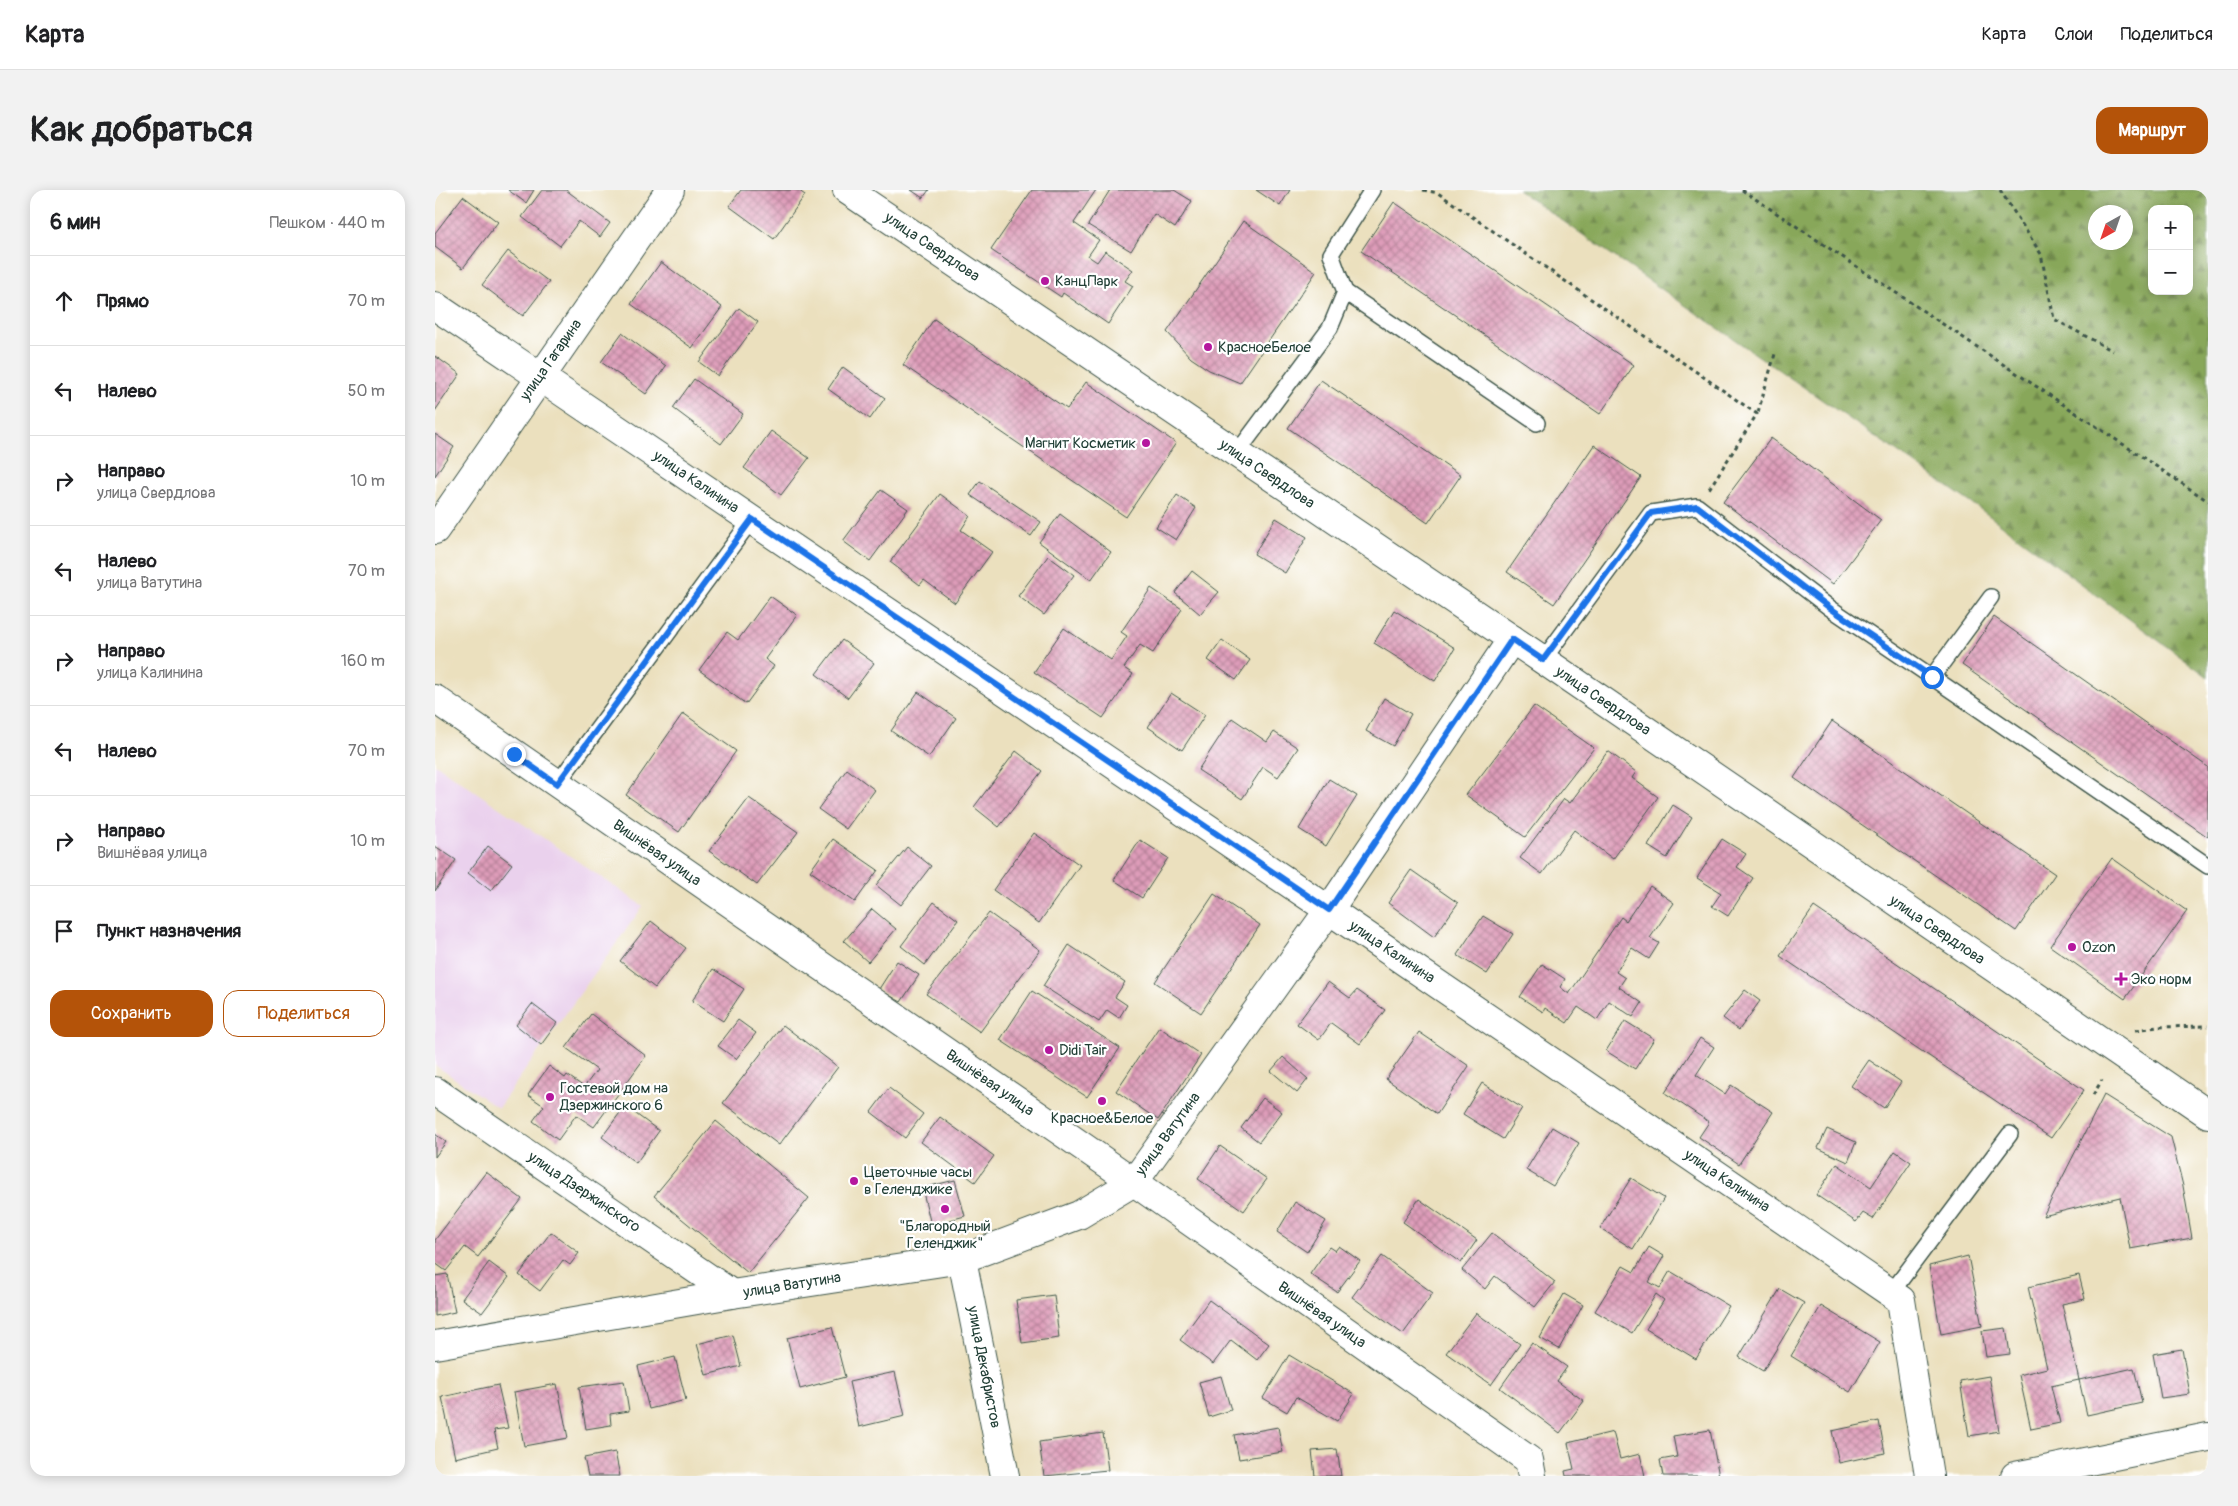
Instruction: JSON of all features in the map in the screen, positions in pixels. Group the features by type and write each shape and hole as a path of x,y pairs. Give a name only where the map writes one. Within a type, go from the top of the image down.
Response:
{"street":[{"name":"улица Гагарина","path":"435,530 670,190"},
{"name":"улица Свердлова","path":"847,190 1543,660 2208,1114"},
{"name":"улица Калинина","path":"435,306 1329,910 1901,1300 1929,1476"},
{"name":"улица Ватутина","path":"435,1345 732,1294 962,1259 1079,1215 1133,1182 1329,910 1512,639"},
{"name":"Вишнёвая улица","path":"435,699 1133,1182 1529,1460 1532,1476"},
{"name":"улица Дзержинского","path":"435,1091 732,1294"},
{"name":"улица Декабристов","path":"962,1259 1005,1476"},
{"path":"2015,1476 2208,1437"}],"lane":[{"path":"1372,190 1331,254 1345,292 1537,423"},
{"path":"1237,454 1330,328 1345,292"},
{"path":"1543,660 1651,513 1697,506 1830,608 2208,866"},
{"path":"557,784 752,519"},
{"path":"1932,677 1991,597"},
{"path":"1891,1293 2009,1134"}],"path":[{"path":"1423,190 1438,193 1757,414 1697,506"},
{"path":"1742,190 2208,501"},
{"path":"2000,190 2041,254 2053,319 2113,352"},
{"path":"1758,412 1775,354"},
{"path":"2093,1037 2157,1027 2208,1026"},
{"path":"2093,1095 2102,1080"}],"shaded area":[{"path":"435,764 643,906 498,1108 435,1065"}],"green space":[{"path":"1518,190 2208,190 2208,677 1980,509"}],"building":[{"path":"508,190 534,190 526,203"},
{"path":"542,190 566,190 610,223 600,237 579,221 560,246 522,217"},
{"path":"741,190 798,190 805,195 774,239 729,206"},
{"path":"911,190 929,190 923,198"},
{"path":"1032,190 1096,190 1074,223 1099,240 1088,256 1097,262 1105,251 1133,270 1125,281 1133,286 1108,324 1063,293 1061,297 991,250"},
{"path":"1110,190 1174,190 1192,201 1175,228 1154,214 1131,251 1088,225"},
{"path":"1256,190 1290,190 1280,206"},
{"path":"463,196 498,222 463,268 435,247 435,233"},
{"path":"1394,202 1634,365 1600,414 1361,251"},
{"path":"1243,221 1316,272 1240,383 1209,370 1191,358 1167,332"},
{"path":"508,251 549,282 523,316 482,285"},
{"path":"661,262 722,307 692,348 631,304"},
{"path":"739,308 758,322 718,376 699,362"},
{"path":"934,319 1067,409 1086,382 1176,443 1126,517 903,365"},
{"path":"622,333 666,366 646,394 601,362"},
{"path":"435,356 460,374 435,411"},
{"path":"843,367 885,398 870,419 828,389"},
{"path":"694,379 743,414 721,444 673,408"},
{"path":"1321,380 1461,475 1428,523 1288,428"},
{"path":"771,431 809,458 781,495 744,468"},
{"path":"435,434 454,447 435,476"},
{"path":"1771,438 1881,520 1833,584 1723,502"},
{"path":"1594,445 1641,477 1554,604 1507,572"},
{"path":"980,481 1041,522 1031,536 970,495"},
{"path":"881,490 908,509 870,561 843,541"},
{"path":"940,494 970,516 961,530 992,552 955,603 924,580 920,585 890,562"},
{"path":"1177,495 1196,508 1176,540 1156,527"},
{"path":"1060,514 1111,552 1091,580 1039,542"},
{"path":"1276,518 1307,537 1285,573 1254,554"},
{"path":"1048,556 1074,575 1044,615 1018,596"},
{"path":"1192,571 1219,592 1200,614 1175,593"},
{"path":"1151,588 1182,609 1153,653 1140,645 1124,668 1133,674 1103,718 1034,672 1064,628 1111,660 1127,636 1121,632"},
{"path":"770,596 797,615 765,659 774,666 746,704 699,670 727,632 738,640"},
{"path":"1394,610 1455,648 1435,681 1374,643"},
{"path":"1994,617 2208,767 2208,837 1962,665"},
{"path":"842,640 874,663 848,698 816,674"},
{"path":"1222,640 1250,660 1236,680 1208,660"},
{"path":"918,692 956,718 929,757 891,731"},
{"path":"1171,693 1205,715 1182,750 1148,727"},
{"path":"1384,698 1411,714 1393,746 1366,731"},
{"path":"1534,706 1594,748 1525,837 1466,795"},
{"path":"683,713 736,751 679,832 626,795"},
{"path":"1232,718 1267,742 1274,732 1298,748 1278,777 1263,767 1242,799 1198,770"},
{"path":"1832,721 2055,874 2016,931 1794,778"},
{"path":"1016,751 1042,771 999,827 974,807"},
{"path":"1608,751 1636,772 1632,778 1658,797 1613,859 1574,830 1542,874 1520,858 1564,799 1570,803"},
{"path":"847,769 875,790 846,829 818,809"},
{"path":"1329,779 1357,796 1326,846 1299,829"},
{"path":"749,798 798,832 757,885 709,851"},
{"path":"1673,805 1692,817 1667,858 1648,846"},
{"path":"1034,833 1080,865 1039,923 993,890"},
{"path":"833,839 878,870 855,902 810,871"},
{"path":"1722,839 1746,854 1737,867 1753,878 1728,916 1712,906 1721,893 1697,878"},
{"path":"1140,840 1168,858 1142,898 1114,880"},
{"path":"435,846 456,860 435,891"},
{"path":"488,846 512,864 491,891 468,873"},
{"path":"907,847 931,866 901,905 876,885"},
{"path":"2112,858 2187,911 2125,999 2050,946"},
{"path":"1411,870 1458,903 1434,937 1388,903"},
{"path":"1650,886 1674,903 1650,938 1659,943 1649,959 1632,948 1616,972 1625,978 1619,987 1642,1003 1633,1017 1609,1001 1597,1020 1578,1007 1567,1023 1545,1008 1543,1012 1520,997 1542,964 1565,979 1560,987 1569,994 1621,917 1626,921"},
{"path":"1214,894 1260,925 1201,1013 1155,982"},
{"path":"934,902 958,920 925,965 901,946"},
{"path":"1814,907 2084,1090 2051,1138 1780,956"},
{"path":"872,909 896,929 868,962 844,941"},
{"path":"989,913 1040,950 980,1032 926,994"},
{"path":"1483,916 1513,934 1487,974 1457,955"},
{"path":"651,921 686,948 655,988 620,961"},
{"path":"1069,945 1125,982 1115,997 1127,1005 1119,1018 1107,1010 1099,1022 1043,986"},
{"path":"897,961 919,975 901,1002 879,989"},
{"path":"713,969 744,989 723,1021 692,1001"},
{"path":"1328,982 1350,998 1357,990 1385,1010 1360,1044 1331,1023 1319,1040 1297,1024"},
{"path":"1745,990 1760,1001 1739,1030 1723,1018"},
{"path":"1032,991 1120,1048 1087,1097 1000,1040"},
{"path":"532,1004 557,1023 541,1045 516,1025"},
{"path":"591,1014 646,1056 594,1127 576,1115 558,1140 533,1121 544,1106 528,1095 549,1066 565,1078 567,1075 584,1087 597,1070 566,1048"},
{"path":"738,1020 756,1033 736,1059 718,1046"},
{"path":"1625,1021 1654,1039 1635,1069 1606,1051"},
{"path":"783,1025 838,1067 779,1145 723,1103"},
{"path":"1159,1027 1201,1055 1158,1120 1116,1091"},
{"path":"1419,1032 1469,1066 1437,1114 1386,1079"},
{"path":"1700,1038 1714,1047 1696,1075 1725,1094 1731,1085 1773,1112 1739,1164 1699,1137 1709,1122 1665,1093"},
{"path":"1283,1057 1308,1079 1297,1093 1271,1071"},
{"path":"1869,1060 1901,1082 1884,1108 1851,1086"},
{"path":"1482,1083 1522,1108 1503,1139 1463,1114"},
{"path":"889,1088 923,1114 905,1138 871,1112"},
{"path":"2104,1095 2171,1137 2183,1186 2192,1238 2130,1249 2120,1197 2043,1216"},
{"path":"1263,1098 1282,1112 1259,1142 1241,1128"},
{"path":"625,1106 659,1131 636,1163 602,1137"},
{"path":"940,1117 994,1156 975,1182 921,1142"},
{"path":"716,1121 809,1198 748,1273 654,1196"},
{"path":"1552,1127 1579,1143 1553,1186 1526,1170"},
{"path":"1827,1129 1856,1142 1848,1162 1818,1148"},
{"path":"435,1134 446,1142 435,1157"},
{"path":"1220,1146 1267,1179 1244,1211 1198,1179"},
{"path":"1895,1151 1911,1162 1873,1219 1863,1213 1856,1222 1816,1195 1837,1164 1871,1187"},
{"path":"486,1172 522,1199 478,1257 465,1247 446,1271 435,1263 435,1240"},
{"path":"1631,1178 1664,1198 1633,1249 1600,1228"},
{"path":"955,1180 965,1216 931,1225 922,1188"},
{"path":"1419,1199 1477,1240 1461,1263 1403,1222"},
{"path":"1295,1202 1326,1221 1307,1252 1277,1232"},
{"path":"551,1232 579,1253 570,1265 563,1260 540,1291 519,1275"},
{"path":"1492,1233 1555,1282 1535,1307 1495,1276 1485,1289 1462,1270"},
{"path":"1339,1246 1360,1261 1337,1292 1310,1274 1329,1247 1335,1251"},
{"path":"1649,1247 1664,1256 1649,1282 1660,1288 1670,1271 1729,1306 1696,1359 1646,1329 1664,1300 1656,1294 1632,1333 1595,1311 1623,1266 1634,1272"},
{"path":"1382,1256 1433,1293 1403,1334 1352,1297"},
{"path":"1968,1256 1982,1326 1941,1334 1929,1266"},
{"path":"489,1262 509,1277 482,1313 462,1299"},
{"path":"447,1274 455,1312 435,1316 435,1276"},
{"path":"2079,1275 2085,1299 2062,1304 2079,1380 2051,1386 2060,1423 2031,1429 2019,1375 2047,1368 2028,1287"},
{"path":"1780,1289 1804,1303 1763,1371 1739,1357"},
{"path":"1564,1294 1583,1305 1559,1349 1540,1338"},
{"path":"1054,1295 1059,1338 1022,1343 1016,1300"},
{"path":"1209,1300 1269,1344 1257,1360 1231,1340 1213,1364 1180,1340"},
{"path":"1821,1306 1880,1342 1850,1392 1791,1356"},
{"path":"1476,1313 1520,1344 1491,1385 1446,1353"},
{"path":"832,1327 845,1377 800,1389 787,1338"},
{"path":"2006,1328 2010,1354 1986,1357 1982,1331"},
{"path":"733,1335 741,1366 706,1375 697,1344"},
{"path":"1532,1343 1567,1367 1557,1381 1584,1401 1560,1433 1500,1388"},
{"path":"2182,1349 2190,1394 2161,1398 2153,1354"},
{"path":"1289,1355 1354,1394 1337,1421 1296,1397 1287,1412 1263,1398"},
{"path":"675,1357 686,1400 649,1409 638,1366"},
{"path":"2134,1368 2142,1403 2087,1415 2079,1380"},
{"path":"895,1372 905,1416 859,1427 849,1382"},
{"path":"1221,1376 1231,1410 1209,1417 1199,1382"},
{"path":"1989,1376 1999,1431 1969,1436 1960,1381"},
{"path":"624,1381 629,1411 610,1414 611,1425 586,1429 579,1387"},
{"path":"557,1384 568,1438 524,1446 514,1392"},
{"path":"498,1385 508,1428 494,1430 498,1448 455,1458 442,1397"},
{"path":"1879,1421 1885,1453 1839,1463 1832,1431"},
{"path":"1278,1427 1283,1452 1239,1459 1234,1435"},
{"path":"1710,1430 1719,1476 1663,1476 1660,1460 1677,1457 1673,1436"},
{"path":"1613,1432 1620,1459 1640,1454 1645,1476 1566,1476 1565,1471 1574,1469 1568,1443"},
{"path":"1103,1433 1108,1470 1044,1476 1039,1442"},
{"path":"1337,1449 1341,1476 1315,1476 1312,1451"},
{"path":"615,1452 620,1476 588,1476 584,1458"}],"place":[{"name":"КанцПарк","path":"1045,281"},
{"name":"КрасноеБелое","path":"1208,347"},
{"name":"Магнит Косметик","path":"1146,443"},
{"name":"Ozon","path":"2072,947"},
{"name":"Эко норм","path":"2121,979"},
{"name":"Didi Tair","path":"1049,1050"},
{"name":"Гостевой дом на Дзержинского 6","path":"550,1097"},
{"name":"Красное&Белое","path":"1102,1101"},
{"name":"Цветочные часы в Геленджике","path":"854,1181"},
{"name":"\"Благородный Геленджик\"","path":"945,1209"}],"route":[{"path":"514,754 557,784 752,519 1329,910 1512,639 1543,660 1651,513 1697,506 1830,608 1932,677"}]}
